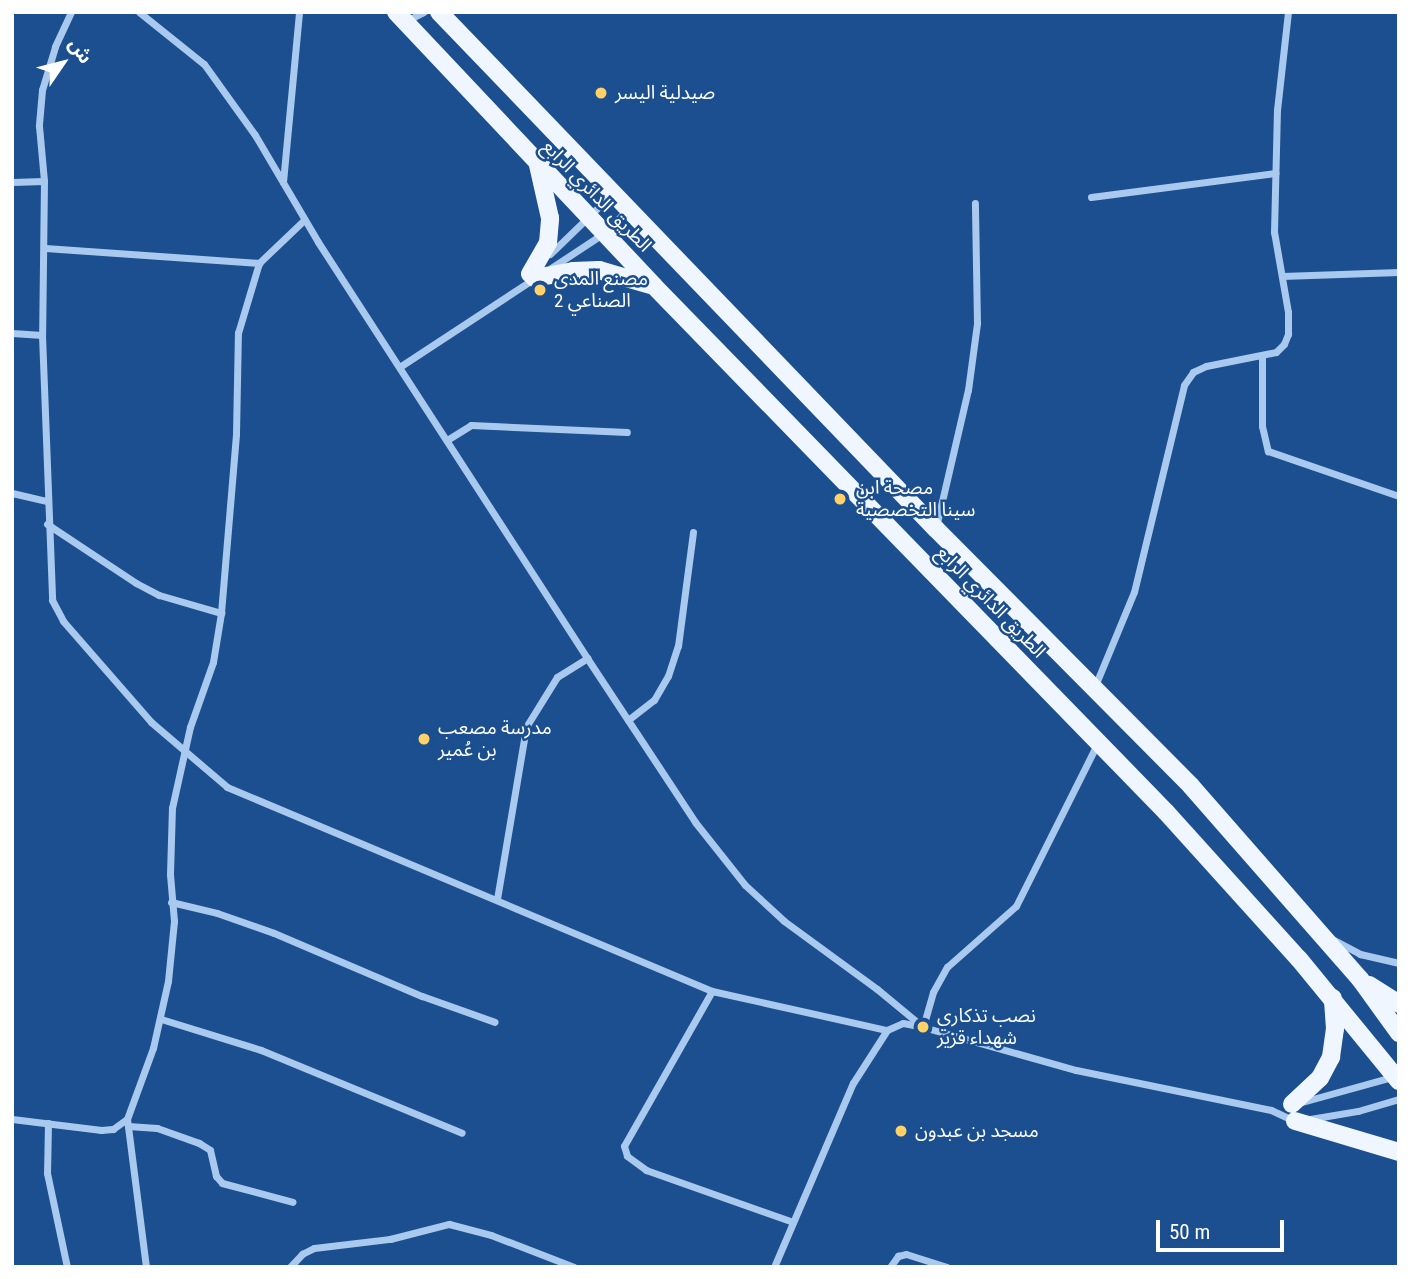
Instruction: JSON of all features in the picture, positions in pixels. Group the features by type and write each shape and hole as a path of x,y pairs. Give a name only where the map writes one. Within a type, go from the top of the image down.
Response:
{"main road":[{"name":"الطريق الدائري الرابع","path":"439,12 936,528 1191,786 1321,932 1360,979 1399,1033"},
{"name":"الطريق الدائري الرابع","path":"401,17 653,286 1098,742 1241,893 1333,998 1397,1078"},
{"path":"528,279 548,243 550,218 538,165"},
{"path":"528,279 573,271 599,270 653,286"},
{"path":"1360,979 1399,1004"},
{"path":"1333,998 1335,1028 1331,1056 1320,1078 1294,1112 1399,1152"}],"street":[{"path":"72,12 54,47 42,90 39,126 44,181 42,334 47,524 52,600 63,621 151,722 227,787 712,991 887,1030"},
{"path":"139,12 204,64 255,135 304,220 695,822 745,884 784,921 877,989 923,1027"},
{"path":"283,183 299,12"},
{"path":"401,17 424,12"},
{"path":"1095,687 1134,592 1184,385 1194,372 1206,366 1276,352 1284,344 1288,334 1288,312 1274,232 1275,173 1288,12"},
{"path":"1091,197 1275,173"},
{"path":"12,182 44,181"},
{"path":"528,279 587,216 612,194"},
{"path":"936,528 968,390 977,323 975,203"},
{"path":"401,366 528,279 604,233 628,209"},
{"path":"146,1267 127,1123 161,1018 171,960 174,921 171,902 172,808 184,751 213,662 221,613 236,434 238,333 259,263 304,220"},
{"path":"45,248 259,263"},
{"path":"1282,276 1399,272"},
{"path":"12,333 42,334"},
{"path":"1262,356 1262,426 1268,451 1399,496"},
{"path":"447,440 471,425 627,432"},
{"path":"12,493 48,501"},
{"path":"47,524 136,583 159,595 221,613"},
{"path":"628,720 654,700 668,676 678,646 693,532"},
{"path":"497,899 526,727 557,677 587,658"},
{"path":"923,1027 933,992 947,967 1016,906 1098,742"},
{"path":"171,902 217,913 275,933 422,996 495,1023"},
{"path":"1321,932 1360,954 1399,963"},
{"path":"712,991 624,1146 627,1156 646,1170 793,1222"},
{"path":"161,1018 261,1050 462,1133"},
{"path":"774,1267 853,1083 887,1030 903,1023 1076,1070 1271,1110 1337,1115 1399,1099"},
{"path":"1271,1110 1294,1112 1397,1078"},
{"path":"12,1119 84,1129 113,1129 127,1123 157,1128 199,1143 210,1150 216,1177 222,1184 293,1202"},
{"path":"48,1123 47,1173 67,1267"},
{"path":"290,1267 302,1254 314,1248 380,1241 449,1224 491,1235 574,1267"},
{"path":"890,1267 898,1256 906,1254 947,1267"}],"place":[{"name":"صيدلية اليسر","path":"601,93"},
{"name":"مصنع المدى الصناعي 2","path":"540,290"},
{"name":"مصحة ابن سينا التخصصية","path":"840,499"},
{"name":"مدرسة مصعب بن عُمير","path":"424,739"},
{"name":"نصب تذكاري شهداء قزير","path":"923,1027"},
{"name":"مسجد بن عبدون","path":"901,1131"}]}
